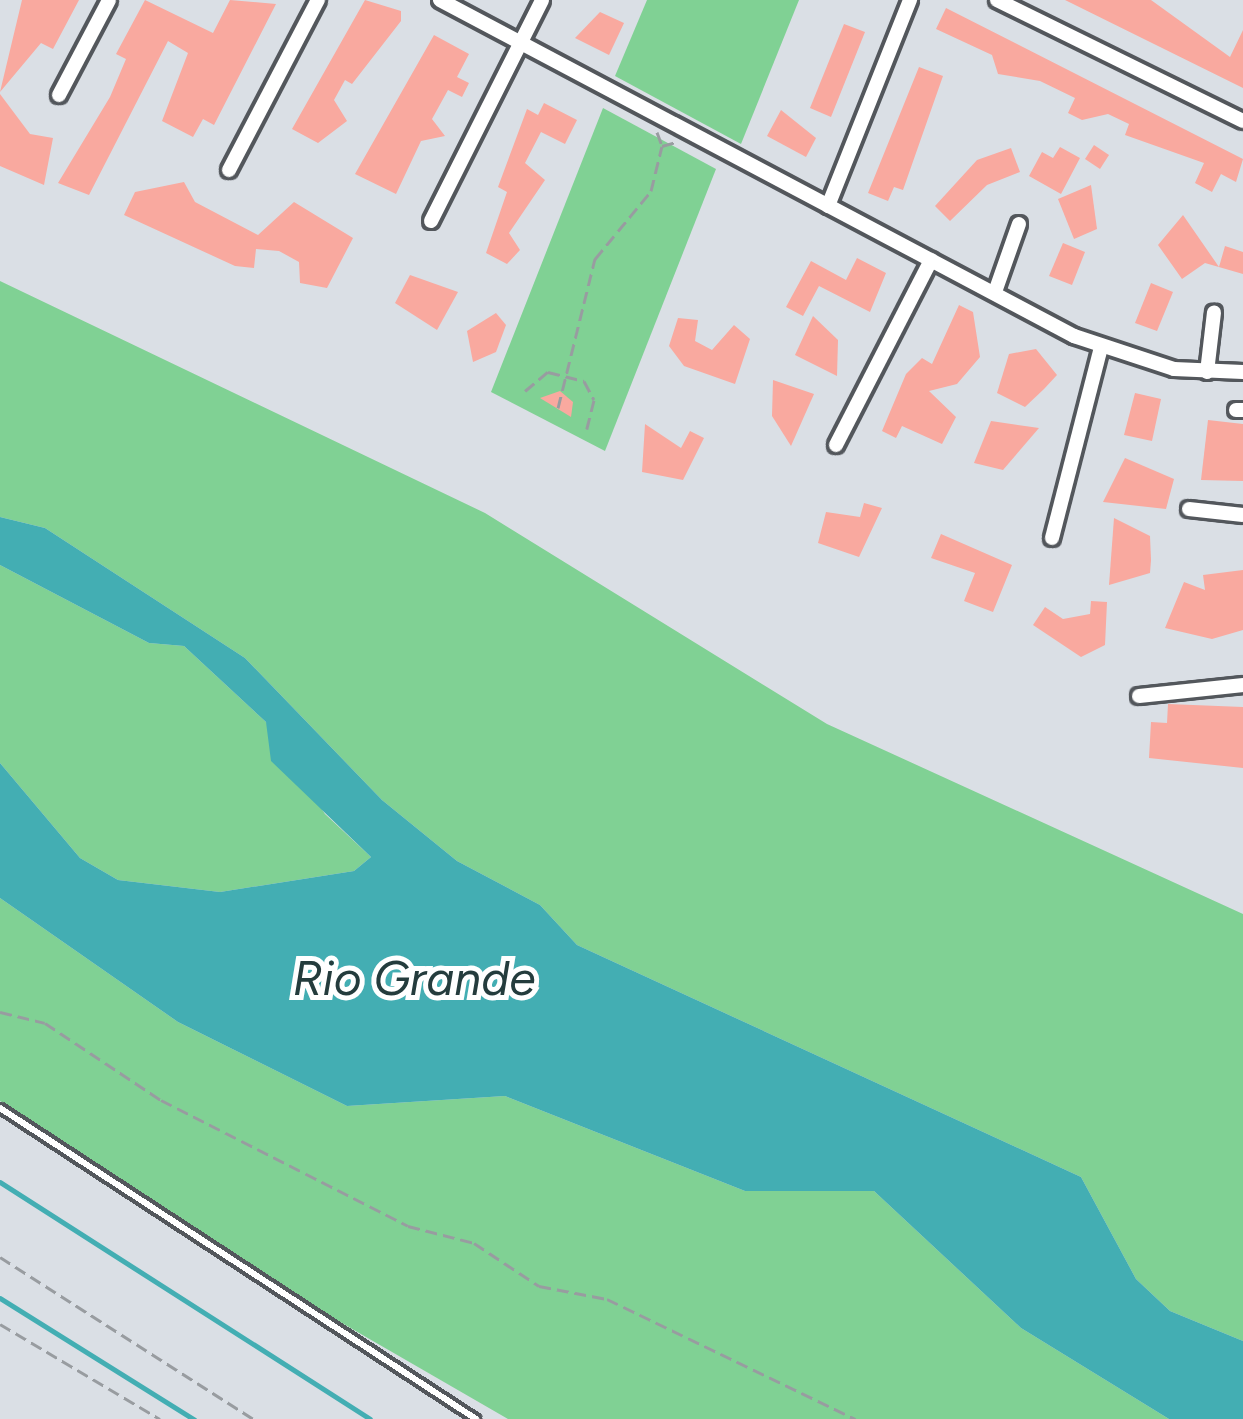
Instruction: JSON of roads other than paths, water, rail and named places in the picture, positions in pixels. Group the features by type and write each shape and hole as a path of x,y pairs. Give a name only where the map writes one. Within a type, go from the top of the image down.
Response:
{"street":[{"path":"59,95 109,0"},
{"path":"229,170 318,0"},
{"path":"440,0 1101,347 1208,372 1243,373"},
{"path":"431,221 542,0"},
{"path":"828,206 910,0"},
{"path":"997,0 1243,121"},
{"path":"994,292 1019,224"},
{"path":"836,445 931,260"},
{"path":"1208,372 1214,312"},
{"path":"1052,538 1101,347"},
{"path":"1190,509 1243,515"},
{"path":"1139,696 1243,686"}],"lane":[{"path":"0,1108 476,1419"}],"water":[{"name":"Rio Grande","path":"0,517 45,528 245,658 382,800 457,861 540,905 577,945 1081,1177 1136,1279 1170,1311 1243,1341 1243,1419 1169,1419 1021,1328 874,1191 745,1191 505,1096 347,1106 178,1022 0,898 0,763 80,858 118,880 220,892 354,871 371,857 271,761 266,722 184,646 149,643 0,565"}],"waterway":[{"path":"0,1182 370,1419"},
{"path":"0,1298 194,1419"}]}
